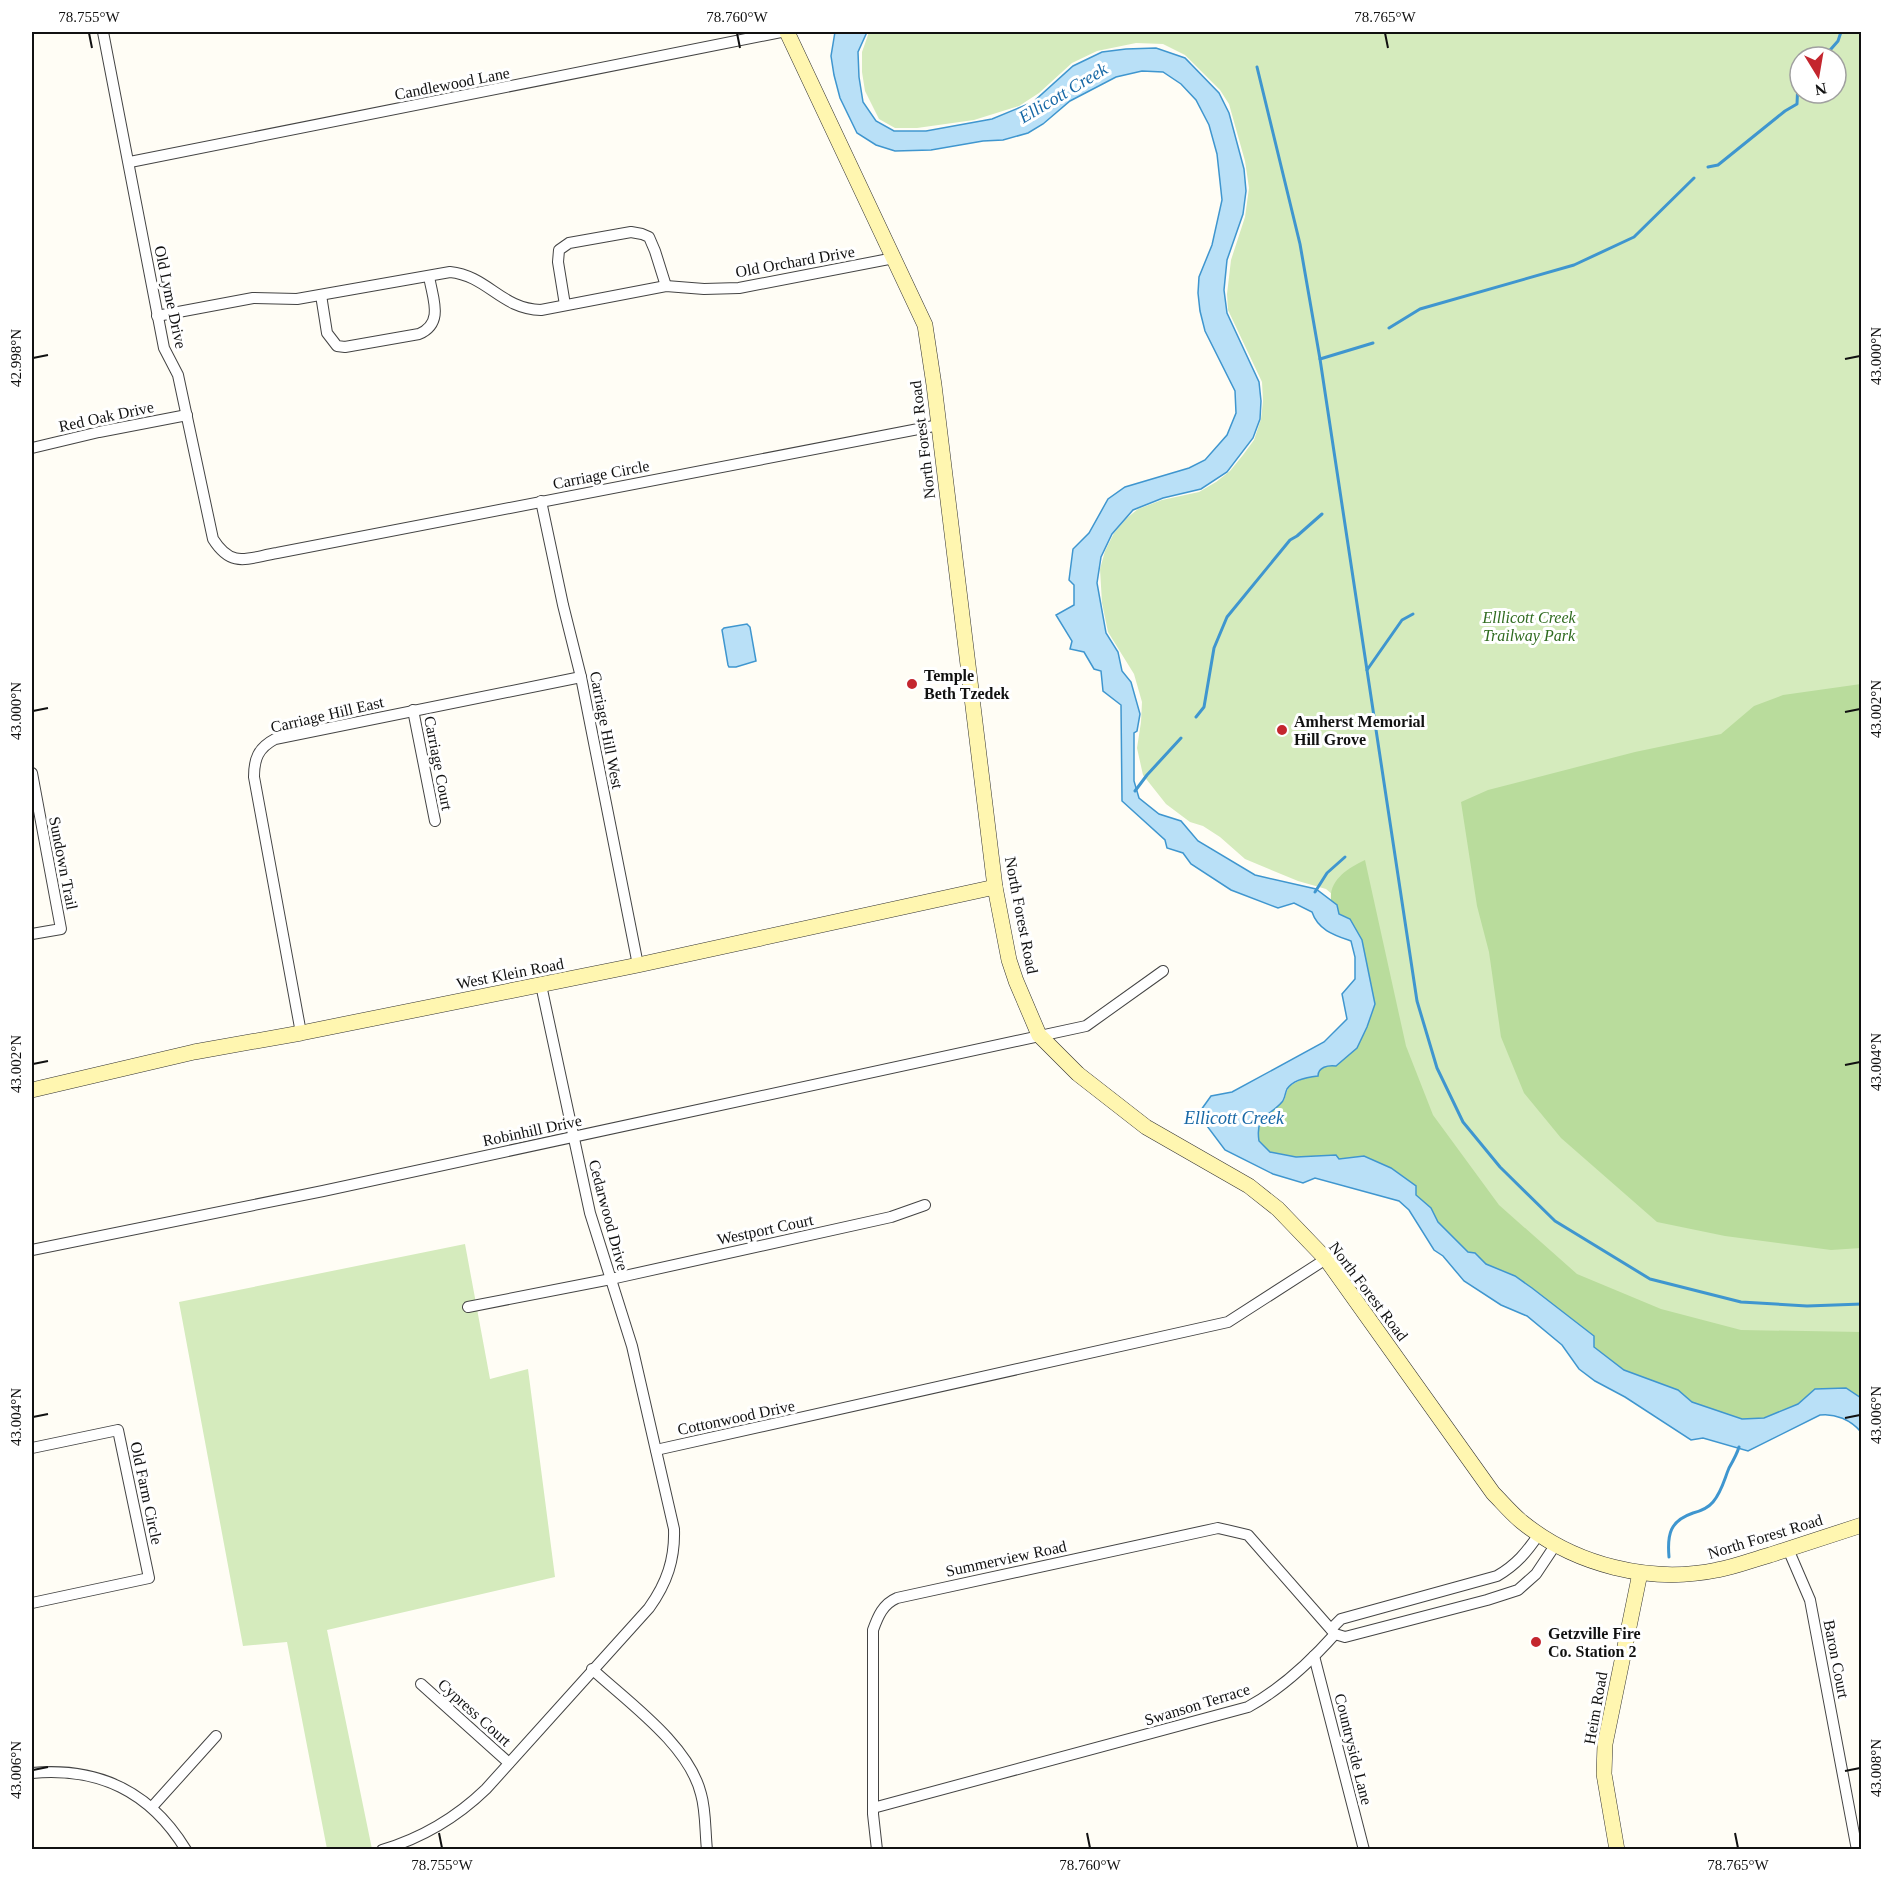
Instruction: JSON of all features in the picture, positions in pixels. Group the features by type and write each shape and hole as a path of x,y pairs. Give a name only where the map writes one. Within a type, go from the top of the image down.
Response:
{"street":[{"name":"Old Lyme Drive","path":"104,32 157,316 164,348 178,375 213,538 225,555 232,558 239,560 269,554"},
{"name":"Candlewood Lane","path":"129,162 781,32"},
{"name":"North Forest Road","path":"787,32 925,325 995,887 1009,960 1039,1035 1077,1074 1146,1127 1249,1186 1278,1209 1326,1260 1493,1492 1521,1521 1539,1534 1601,1564 1640,1573 1675,1574 1717,1570 1862,1525"},
{"path":"565,305 558,262 559,250 569,243 631,232 649,237 666,286"},
{"name":"Old Orchard Drive","path":"157,316 253,298 297,299 450,272 466,275 479,281 510,303 529,310 541,310 666,286 704,289 739,288 894,258"},
{"path":"321,295 327,333 337,346 345,347 419,334 428,330 436,314 429,276"},
{"name":"Red Oak Drive","path":"32,448 187,415"},
{"name":"Carriage Circle","path":"269,554 939,424"},
{"name":"Carriage Hill West","path":"541,501 581,677 638,965"},
{"name":"Carriage Hill East","path":"301,1034 254,777 256,757 261,748 275,739 581,677"},
{"name":"Carriage Court","path":"413,710 435,821"},
{"name":"Sundown Trail","path":"32,773 61,928 32,934"},
{"name":"West Klein Road","path":"32,1090 194,1052 301,1034 541,985 995,887"},
{"name":"Robinhill Drive","path":"32,1250 312,1194 1086,1026 1163,971"},
{"name":"Cedarwood Drive","path":"541,985 590,1213 632,1346 656,1450"},
{"name":"Westport Court","path":"468,1307 891,1217 925,1204"},
{"name":"Cottonwood Drive","path":"656,1450 1228,1322 1326,1260"},
{"name":"Old Farm Circle","path":"32,1448 118,1430 149,1578 32,1603"},
{"path":"382,1850 421,1835 456,1815 486,1790 649,1608 664,1584 673,1557 674,1529 656,1450"},
{"name":"Summerview Road","path":"877,1850 873,1808 873,1630 884,1608 891,1600 1218,1528 1248,1535 1333,1631"},
{"name":"Swanson Terrace","path":"873,1808 1248,1707 1269,1695 1314,1656 1341,1619 1497,1576 1511,1568 1524,1555 1539,1534"},
{"path":"1333,1631 1345,1637 1518,1590 1536,1574 1556,1544"},
{"name":"Baron Court","path":"1788,1549 1810,1600 1857,1850"},
{"name":"Heim Road","path":"1617,1850 1604,1774 1605,1744 1640,1573"},
{"name":"Countryside Lane","path":"1314,1656 1364,1850"},
{"path":"592,1669 673,1743 684,1757 701,1794 707,1850"},
{"name":"Cypress Court","path":"421,1684 509,1763"},
{"path":"152,1807 216,1736"},
{"path":"32,1773 69,1772 102,1779 137,1795 152,1807 176,1833 186,1850"}],"green space":[{"name":"Elllicott Creek Trailway Park","path":"869,32 1861,32 1861,1394 1847,1385 1815,1386 1795,1403 1360,1151 1290,1155 1281,1164 1265,1144 1360,1048 1379,999 1348,908 1326,889 1298,881 1245,859 1220,837 1203,826 1190,822 1166,804 1143,775 1137,748 1142,702 1134,674 1108,632 1102,603 1100,569 1105,551 1114,533 1127,518 1138,509 1162,500 1199,492 1216,482 1230,471 1254,440 1261,419 1262,382 1228,310 1227,294 1231,260 1245,217 1249,188 1245,161 1229,104 1220,90 1185,55 1163,44 1136,43 1097,51 1072,63 1039,93 1019,106 974,120 917,128 895,128 879,119 865,91 862,52"},
{"path":"1861,684 1861,1248 1831,1250 1725,1236 1657,1222 1561,1138 1524,1093 1501,1037 1489,952 1477,906 1461,802 1488,790 1635,752 1721,734 1754,706 1783,695"},
{"path":"1365,860 1406,1046 1433,1115 1499,1205 1577,1274 1661,1309 1741,1330 1861,1332 1861,1398 1846,1388 1815,1389 1798,1404 1764,1418 1742,1419 1692,1402 1678,1390 1624,1370 1594,1347 1576,1322 1515,1276 1486,1264 1475,1253 1468,1252 1438,1222 1431,1208 1416,1195 1416,1186 1391,1168 1364,1156 1339,1159 1335,1155 1296,1157 1270,1152 1258,1141 1258,1131 1263,1119 1283,1101 1289,1087 1357,1048 1367,1027 1375,1004 1362,941 1339,914 1337,905 1331,900 1336,881 1346,871"},
{"path":"465,1244 490,1379 528,1369 555,1577 327,1630 372,1849 327,1849 287,1642 243,1646 179,1302"}],"water":[{"name":"Ellicott Creek","path":"835,32 867,32 858,52 863,102 876,121 894,131 926,131 992,119 1033,102 1073,66 1102,52 1126,49 1156,48 1185,58 1219,93 1229,113 1244,169 1246,191 1243,214 1227,260 1224,290 1227,313 1259,382 1260,419 1253,438 1227,472 1201,489 1163,498 1133,510 1112,534 1101,557 1097,583 1106,633 1118,652 1122,671 1131,682 1140,714 1137,731 1134,733 1134,781 1139,798 1159,814 1181,821 1198,841 1255,875 1316,889 1337,905 1339,914 1350,919 1362,940 1375,1004 1357,1048 1336,1066 1324,1067 1318,1076 1293,1083 1287,1089 1282,1102 1261,1121 1258,1132 1259,1141 1270,1152 1296,1157 1336,1155 1339,1159 1364,1156 1391,1168 1416,1186 1416,1195 1431,1208 1438,1222 1468,1252 1475,1253 1486,1264 1515,1276 1532,1288 1594,1336 1594,1347 1624,1370 1678,1390 1692,1402 1742,1419 1764,1418 1798,1404 1815,1389 1846,1388 1861,1398 1861,1432 1842,1418 1820,1415 1748,1451 1703,1438 1691,1440 1579,1369 1562,1345 1527,1316 1501,1305 1464,1281 1443,1256 1434,1250 1409,1210 1399,1201 1315,1178 1303,1183 1273,1174 1225,1150 1204,1122 1201,1110 1211,1096 1232,1092 1324,1042 1347,1019 1342,994 1355,979 1355,957 1351,941 1322,928 1312,912 1294,903 1278,908 1231,890 1191,864 1183,853 1167,848 1165,840 1122,801 1121,705 1103,691 1101,671 1094,669 1084,652 1070,649 1072,641 1056,615 1074,605 1074,585 1069,580 1073,549 1089,533 1108,499 1125,487 1189,468 1205,460 1227,435 1236,413 1235,391 1205,331 1198,293 1199,277 1212,245 1222,200 1217,154 1209,125 1196,100 1181,84 1163,72 1142,71 1116,77 1070,101 1043,124 1028,133 1003,140 931,150 895,151 876,145 857,133 840,98 834,75 831,56"},
{"path":"747,624 750,627 756,661 729,667 722,630"}],"waterway":[{"path":"1834,45 1841,32"},
{"path":"1257,67 1300,244 1320,359 1417,1001 1437,1068 1463,1122 1500,1167 1555,1221 1650,1279 1741,1302 1807,1306 1862,1304"},
{"path":"1708,167 1718,165 1795,105"},
{"path":"1389,328 1420,309 1574,265 1634,237 1694,178"},
{"path":"1320,359 1373,343"},
{"path":"1196,717 1204,707 1214,648 1227,617 1290,540 1322,514"},
{"path":"1367,670 1402,620 1413,614"},
{"path":"1135,791 1181,738"},
{"path":"1315,892 1327,873 1345,857"},
{"path":"1669,1557 1670,1535 1675,1524 1685,1516 1704,1509 1713,1502 1721,1490 1739,1447"}],"place":[{"name":"Temple Beth Tzedek","path":"912,684"},
{"name":"Amherst Memorial Hill Grove","path":"1282,730"},
{"name":"Getzville Fire Co. Station 2","path":"1536,1642"}]}
